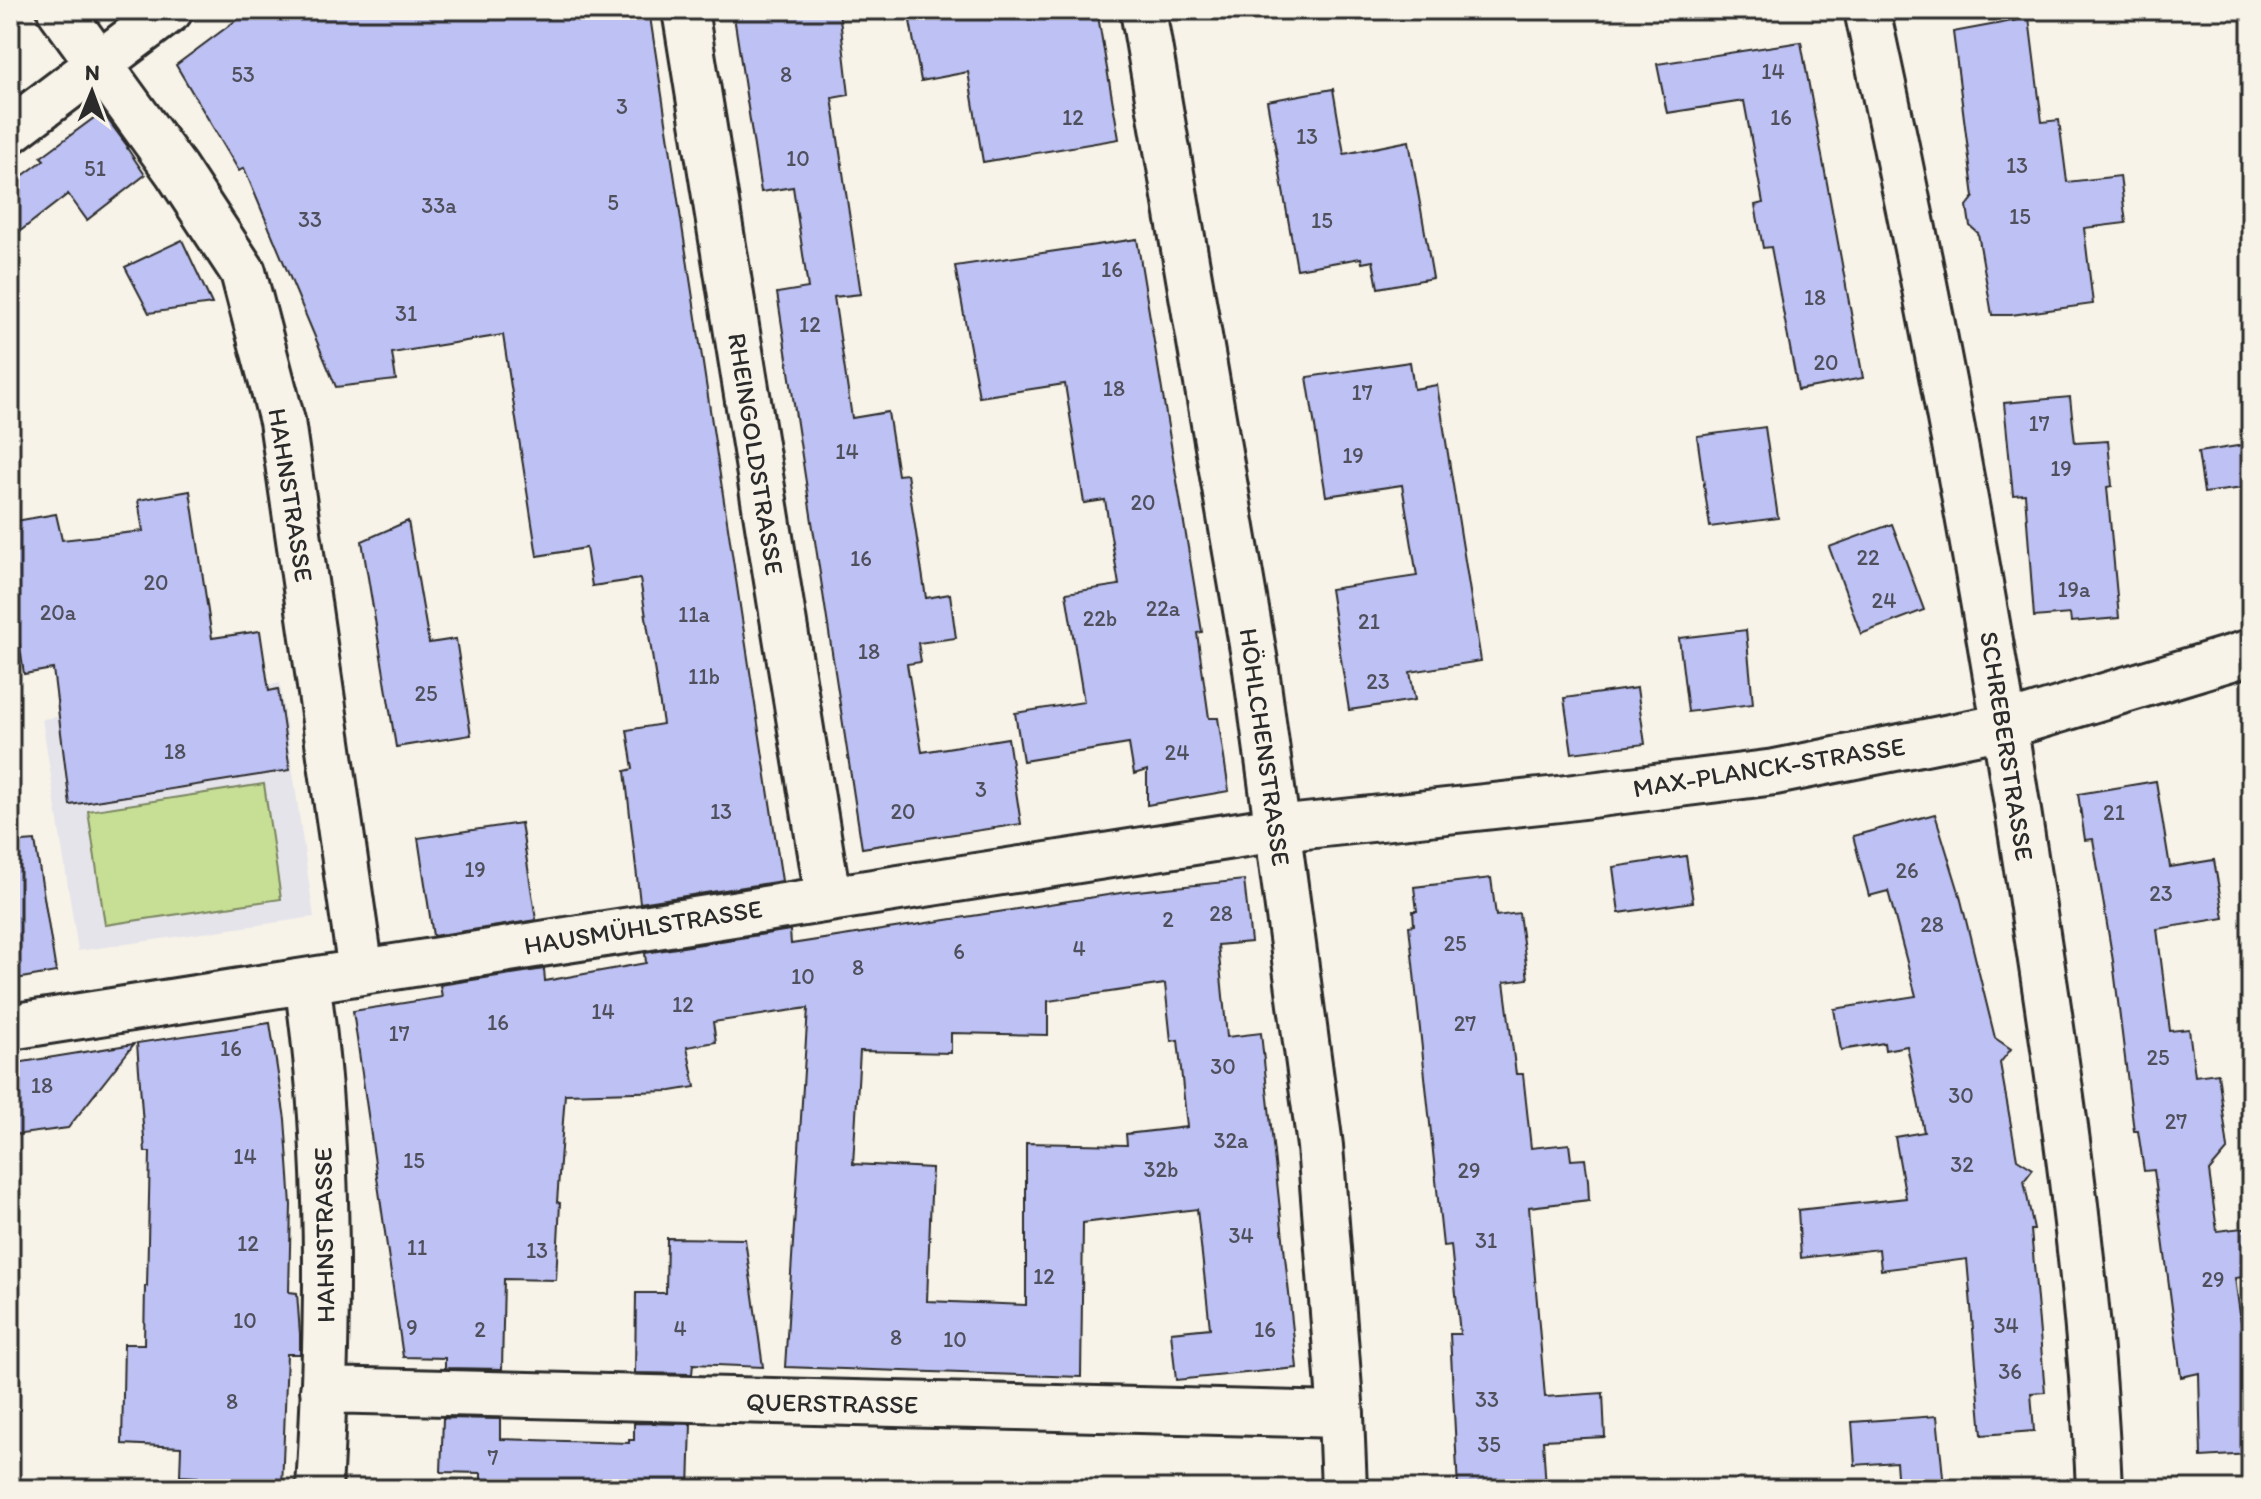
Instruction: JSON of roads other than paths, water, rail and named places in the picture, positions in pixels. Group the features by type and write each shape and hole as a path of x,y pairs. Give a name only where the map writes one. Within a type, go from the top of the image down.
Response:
{"street":[{"name":"HAHNSTRASSE","path":"60,10 176,170 243,272 282,421 361,972"},
{"path":"10,131 170,10"},
{"name":"RHEINGOLDSTRASSE","path":"685,10 828,897"},
{"name":"HÖHLCHENSTRASSE","path":"1143,10 1255,662 1320,1146 1344,1489"},
{"name":"SCHREBERSTRASSE","path":"1867,10 1947,402 2005,726 2058,1070 2082,1266 2099,1489"},
{"name":"MAX-PLANCK-STRASSE","path":"1277,829 1775,772 2005,726 2251,652"},
{"name":"HAUSMÜHLSTRASSE","path":"10,1027 1277,829"},
{"name":"HAHNSTRASSE","path":"307,981 317,1050 324,1155 326,1289 319,1489"},
{"name":"QUERSTRASSE","path":"323,1390 1341,1415"}]}
